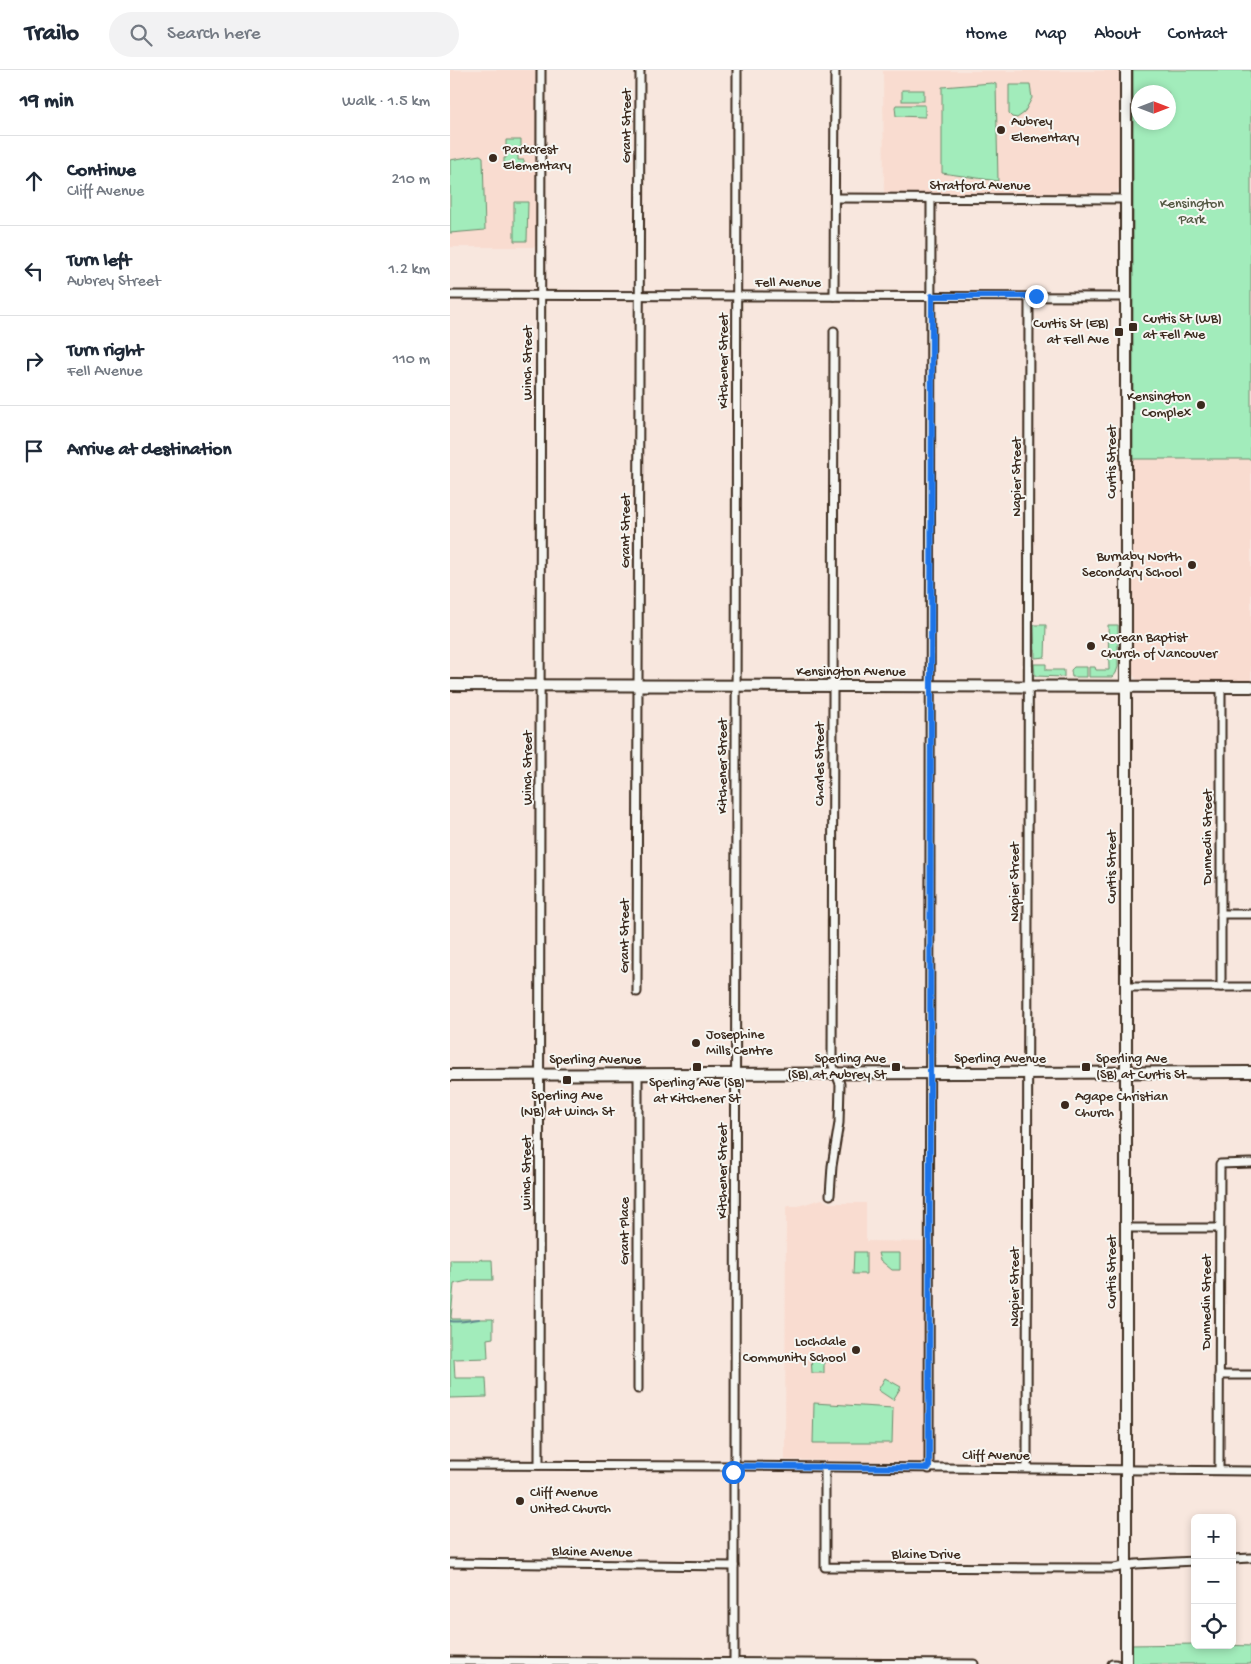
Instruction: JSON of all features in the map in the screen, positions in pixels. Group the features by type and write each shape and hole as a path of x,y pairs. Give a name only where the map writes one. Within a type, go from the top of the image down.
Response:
{"street":[{"name":"Winch Street","path":"539,1465 541,70"},
{"name":"Grant Street","path":"637,992 640,70"},
{"name":"Kitchener Street","path":"734,1663 737,70"},
{"path":"834,296 835,70"},
{"name":"Curtis Street","path":"1126,70 1126,1664"},
{"name":"Stratford Avenue","path":"835,198 1125,199"},
{"path":"929,1468 931,198"},
{"name":"Fell Avenue","path":"450,295 1125,296"},
{"name":"Napier Street","path":"1027,1468 1029,296"},
{"name":"Charles Street","path":"830,1195 832,1166 839,1123 840,1084 832,1063 834,331"},
{"name":"Kensington Avenue","path":"450,685 1251,687"},
{"name":"Dunnedin Street","path":"1221,687 1221,987"},
{"path":"1221,914 1251,914"},
{"path":"1126,987 1251,988"},
{"name":"Sperling Avenue","path":"450,1075 1251,1072"},
{"name":"Grant Place","path":"638,1074 638,1389"},
{"name":"Dunnedin Street","path":"1219,1470 1220,1164 1251,1164"},
{"path":"1125,1228 1219,1228"},
{"path":"1219,1375 1251,1375"},
{"name":"Cliff Avenue","path":"450,1465 1251,1470"},
{"name":"Blaine Drive","path":"825,1468 825,1566 1114,1568 1126,1566"},
{"path":"1236,1558 1251,1558"},
{"path":"1126,1566 1191,1560"},
{"name":"Blaine Avenue","path":"450,1563 734,1566"},
{"path":"450,1661 512,1663 974,1664"}],"shaded area":[{"name":"Parkcrest Elementary","path":"450,70 536,70 536,247 450,247"},
{"name":"Aubrey Elementary","path":"883,71 1119,71 1119,188 1116,194 884,193"},
{"name":"Burnaby North Secondary School","path":"1133,459 1251,459 1251,682 1211,684 1143,681 1138,680 1133,675"},
{"name":"Lochdale Community School","path":"822,1199 829,1203 866,1203 866,1241 927,1242 926,1457 921,1462 785,1460 786,1207 798,1206"}],"green space":[{"name":"Kensington Park","path":"1133,70 1251,70 1251,459 1133,459 1133,130 1176,130 1176,85 1133,85"},
{"path":"996,84 998,181 942,173 942,87"},
{"path":"1009,85 1030,85 1032,98 1024,113 1017,118 1009,114"},
{"path":"902,90 924,90 924,101 902,101"},
{"path":"896,105 925,105 925,117 896,116"},
{"path":"506,140 521,140 521,153 518,153 518,160 524,160 524,166 504,166"},
{"path":"480,155 483,157 485,230 450,233 450,160"},
{"path":"514,202 528,202 527,241 514,241"},
{"path":"1034,625 1046,625 1045,657 1035,658"},
{"path":"1108,625 1118,625 1118,667 1116,673 1113,677 1089,677 1089,667 1095,667 1096,670 1109,670"},
{"path":"1034,664 1046,664 1046,670 1064,670 1064,677 1035,676"},
{"path":"1074,667 1087,667 1087,677 1072,677 1071,670"},
{"path":"854,1252 866,1252 866,1274 853,1274"},
{"path":"878,1253 900,1253 900,1270 892,1270 880,1260"},
{"path":"450,1260 492,1260 493,1280 472,1280 454,1284 451,1317 452,1319 493,1319 493,1338 487,1339 488,1358 454,1359 455,1378 486,1378 487,1397 450,1398"},
{"path":"824,1356 824,1373 812,1373 811,1357"},
{"path":"885,1378 901,1387 893,1400 878,1390"},
{"path":"814,1403 893,1408 892,1443 813,1443"},
{"path":"1191,1644 1191,1649 1236,1649 1236,1645 1251,1646 1251,1664 1131,1664 1130,1645"}],"waterway":[{"path":"450,1321 461,1322 479,1319"}],"place":[{"name":"Aubrey Elementary","path":"1001,130"},
{"name":"Parkcrest Elementary","path":"493,158"},
{"name":"Curtis St (WB) at Fell Ave","path":"1133,327"},
{"name":"Curtis St (EB) at Fell Ave","path":"1119,332"},
{"name":"Kensington Complex","path":"1201,405"},
{"name":"Burnaby North Secondary School","path":"1192,565"},
{"name":"Korean Baptist Church of Vancouver","path":"1091,646"},
{"name":"Josephine Mills Centre","path":"696,1043"},
{"name":"Sperling Ave (SB) at Kitchener St","path":"697,1067"},
{"name":"Sperling Ave (SB) at Aubrey St","path":"896,1067"},
{"name":"Sperling Ave (SB) at Curtis St","path":"1086,1067"},
{"name":"Sperling Ave (NB) at Winch St","path":"567,1080"},
{"name":"Agape Christian Church","path":"1065,1105"},
{"name":"Lochdale Community School","path":"856,1350"},
{"name":"Cliff Avenue United Church","path":"520,1501"}],"route":[{"path":"733,1472 738,1471 740,1466 929,1468 932,296 1036,296"}]}
